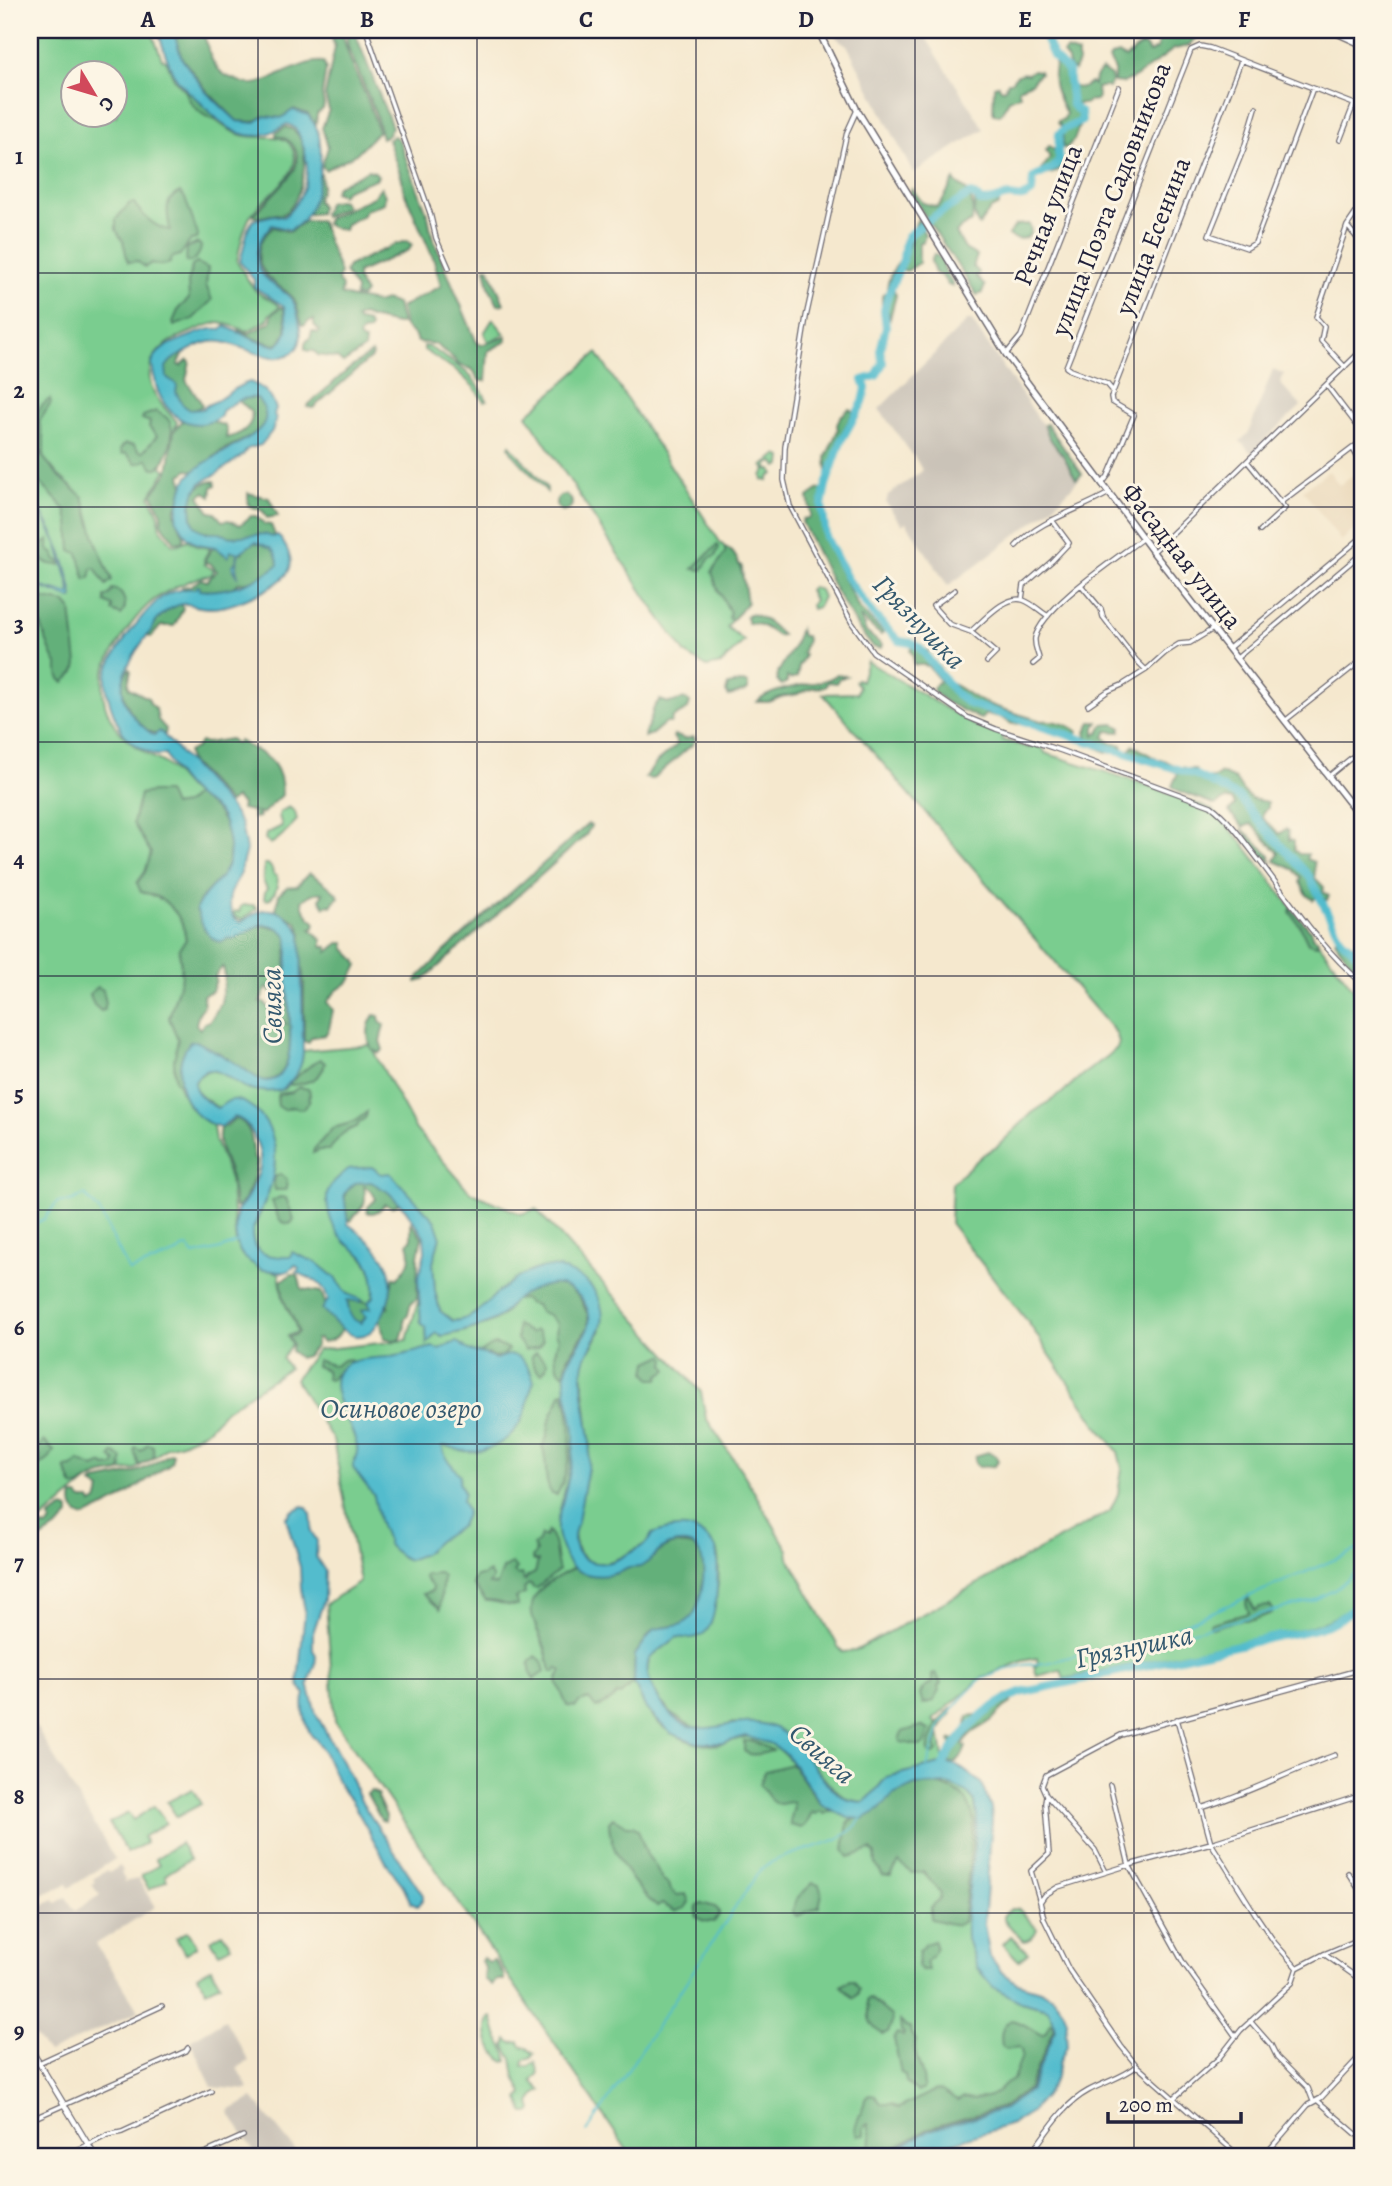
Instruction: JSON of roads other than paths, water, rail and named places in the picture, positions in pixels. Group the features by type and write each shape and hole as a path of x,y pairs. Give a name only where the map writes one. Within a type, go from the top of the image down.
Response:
{"highway":[{"path":"1331,30 1362,44"},
{"path":"1353,30 1362,34"}],"main road":[{"path":"818,30 857,110"},
{"name":"Фасадная улица","path":"857,110 1006,354 1153,552 1362,819"}],"street":[{"path":"366,30 430,213 436,238 449,268"},
{"name":"улица Поэта Садовникова","path":"1113,391 1108,384 1066,367 1188,54 1195,47 1203,46 1241,60"},
{"path":"1241,60 1354,104 1340,141"},
{"name":"улица Есенина","path":"1113,391 1241,60"},
{"name":"Речная улица","path":"1006,354 1021,336 1119,87"},
{"path":"1256,108 1244,148 1209,235 1242,248 1251,247 1255,243 1313,88"},
{"path":"857,110 847,132 806,317 785,447 784,480 790,506 852,623 873,652 967,717 1211,806 1239,834 1339,961 1362,983"},
{"path":"1345,367 1321,341 1324,326 1316,317 1347,226 1358,210 1362,168"},
{"path":"1347,226 1362,244"},
{"path":"1153,552 1362,350"},
{"path":"1327,385 1362,432"},
{"path":"1102,484 1108,476 1133,415 1112,402 1113,391"},
{"path":"1281,502 1362,441"},
{"path":"1353,449 1362,465"},
{"path":"1247,461 1285,508 1260,531"},
{"path":"1016,546 1026,535 1064,513 1092,503 1109,493"},
{"path":"1022,599 1024,585 1069,542 1052,520"},
{"path":"1229,648 1362,537"},
{"path":"1033,664 1039,659 1035,648 1036,636 1048,616 1081,585 1143,538"},
{"path":"1237,657 1362,553"},
{"path":"1081,585 1146,670"},
{"path":"955,590 933,606 949,624 971,632 996,653 987,662"},
{"path":"971,632 997,607 1015,599 1022,599 1048,616"},
{"path":"1088,705 1146,670 1179,644 1189,643 1213,629"},
{"path":"1286,720 1362,660"},
{"path":"1329,776 1362,749"},
{"path":"1107,1872 1095,1850 1046,1795 1042,1786 1046,1775 1121,1735 1362,1669"},
{"path":"1177,1718 1211,1843 1275,1943 1297,1968"},
{"path":"1201,1808 1236,1798 1278,1777 1335,1755"},
{"path":"1110,1785 1129,1865 1184,1964 1236,2037"},
{"path":"1046,1795 1049,1854 1031,1871 1044,1919 1069,1970 1100,2018 1137,2066 1239,2156"},
{"path":"1040,1902 1045,1895 1058,1887 1211,1843 1362,1795"},
{"path":"1348,1873 1362,1894"},
{"path":"1173,2099 1219,2058 1250,2021 1292,1983 1297,1968 1362,1938"},
{"path":"1324,1954 1362,1981"},
{"path":"30,2067 162,2006"},
{"path":"1250,2021 1271,2045 1277,2057 1308,2088 1316,2101 1362,2139"},
{"path":"30,2048 95,2156"},
{"path":"30,2120 188,2048"},
{"path":"1264,2156 1308,2105 1316,2101 1362,2054"},
{"path":"1029,2156 1075,2099 1128,2074 1137,2066"},
{"path":"65,2156 211,2091"},
{"path":"198,2156 243,2136"}],"water":[{"name":"Свияга","path":"158,30 173,30 182,59 207,93 237,121 254,123 264,116 281,118 293,110 308,115 317,129 320,150 317,189 309,212 290,230 272,225 262,238 257,252 262,274 293,301 301,333 297,348 281,357 271,357 230,344 212,342 199,345 177,357 166,367 167,378 177,386 176,392 182,404 190,410 202,409 250,382 263,389 272,399 276,419 272,431 261,445 247,449 243,455 201,483 194,493 192,519 195,526 206,533 231,537 278,535 289,554 290,568 272,586 237,603 213,608 182,604 167,611 156,621 137,649 123,682 126,705 134,717 154,735 160,731 230,807 241,824 246,850 241,873 230,893 229,904 233,917 241,922 260,911 273,910 290,919 301,934 303,1051 300,1066 294,1076 283,1089 272,1091 249,1089 213,1070 200,1074 194,1083 199,1094 217,1108 235,1100 250,1106 267,1125 272,1137 275,1149 273,1174 253,1230 254,1243 266,1254 290,1257 292,1252 317,1263 334,1277 347,1294 363,1300 347,1301 352,1317 361,1323 366,1316 362,1310 371,1308 368,1302 374,1297 372,1273 366,1260 341,1238 335,1229 328,1211 327,1196 331,1186 348,1169 372,1167 381,1174 390,1173 435,1221 440,1236 433,1263 435,1291 440,1311 453,1321 480,1310 514,1280 540,1268 562,1269 590,1285 599,1299 603,1320 585,1358 582,1377 590,1442 588,1469 574,1536 578,1553 589,1561 604,1563 643,1546 652,1534 679,1528 695,1530 716,1548 717,1594 708,1628 696,1637 677,1637 649,1659 647,1668 656,1694 670,1713 684,1724 712,1728 758,1723 775,1728 795,1743 836,1792 850,1800 862,1802 869,1798 887,1777 944,1763 957,1765 981,1783 991,1808 992,1819 984,1924 990,1956 1001,1971 1017,1983 1053,1997 1067,2020 1067,2046 1055,2080 1031,2112 1012,2124 910,2156 884,2156 930,2130 1004,2109 1030,2090 1055,2031 1048,2009 1021,2002 993,1987 977,1968 967,1939 966,1913 977,1819 975,1802 965,1791 948,1784 915,1785 893,1795 879,1810 863,1819 848,1818 822,1805 786,1754 771,1744 745,1736 725,1743 697,1743 670,1733 646,1709 634,1683 635,1655 654,1629 679,1625 694,1614 703,1577 698,1550 682,1543 669,1545 640,1567 596,1576 574,1568 565,1556 558,1537 557,1523 570,1469 574,1437 565,1375 589,1323 588,1312 581,1298 562,1285 540,1287 519,1297 503,1314 491,1321 442,1336 436,1333 427,1344 426,1327 421,1323 418,1279 425,1252 424,1236 405,1209 388,1192 371,1182 354,1183 344,1194 348,1224 362,1234 382,1256 391,1279 391,1292 386,1307 376,1326 366,1334 351,1335 338,1325 322,1309 328,1300 323,1288 297,1272 299,1268 295,1265 284,1272 262,1270 240,1251 235,1228 237,1210 247,1198 259,1172 260,1156 256,1139 247,1125 234,1117 221,1127 197,1115 183,1092 180,1066 183,1053 190,1042 196,1041 260,1080 278,1077 285,1068 289,1054 287,936 280,929 267,925 220,942 208,933 196,909 223,873 229,860 229,843 222,817 188,788 165,754 152,754 126,737 111,707 106,678 113,659 129,634 148,610 164,596 179,590 195,589 197,586 200,587 199,590 230,588 250,581 278,565 272,549 255,542 239,553 236,566 238,578 232,566 237,552 231,551 228,557 215,547 197,544 187,537 176,519 185,481 205,463 259,430 265,416 261,404 257,398 242,399 210,422 188,422 170,411 163,402 152,364 157,354 170,344 225,326 276,346 281,342 287,328 284,306 254,287 254,280 240,262 248,229 253,220 274,215 283,217 290,212 305,185 307,163 299,134 290,125 261,135 249,135 238,133 218,120 177,79"},
{"path":"42,514 53,533 62,554 72,599 30,583 30,579 41,587 70,594 58,546"},
{"name":"Осиновое озеро","path":"456,1342 470,1351 495,1359 508,1355 520,1358 534,1381 521,1422 500,1443 473,1451 442,1446 446,1458 460,1475 459,1482 464,1492 462,1501 467,1512 461,1526 424,1554 408,1560 389,1546 379,1520 374,1496 353,1468 357,1447 338,1399 335,1379 339,1370 355,1361 401,1355 433,1347 439,1349"},
{"path":"303,1506 311,1514 311,1531 317,1541 316,1557 325,1571 324,1600 313,1633 315,1666 308,1684 316,1714 362,1803 423,1895 417,1906 411,1903 351,1800 340,1787 322,1748 311,1735 307,1724 305,1694 298,1680 305,1611 300,1567 286,1518 292,1511"}],"waterway":[{"name":"Грязнушка","path":"1046,30 1044,36 1053,56 1068,71 1072,105 1081,113 1082,121 1059,134 1060,160 1053,168 1033,178 1032,192 1028,195 980,202 971,194 908,236 903,260 884,310 886,327 880,351 883,363 876,376 863,380 866,388 863,402 842,439 826,485 822,505 826,537 847,578 872,613 899,641 919,647 955,693 969,704 1196,775 1239,797 1309,876 1341,939 1362,958"},
{"path":"30,1226 44,1219 58,1202 71,1202 85,1195 100,1212 129,1271 177,1253 182,1248 188,1247 194,1255 238,1242"},
{"path":"30,1241 35,1239"},
{"path":"1177,1627 1362,1548"},
{"path":"927,1767 940,1725 980,1680 1024,1665 1046,1663 1110,1647 1166,1638 1312,1601 1336,1589 1362,1566"},
{"name":"Грязнушка","path":"940,1772 962,1736 983,1715 1007,1698 1315,1629 1343,1617 1362,1601"},
{"path":"587,2132 760,1870 771,1862 842,1836 853,1829 861,1819"}]}
